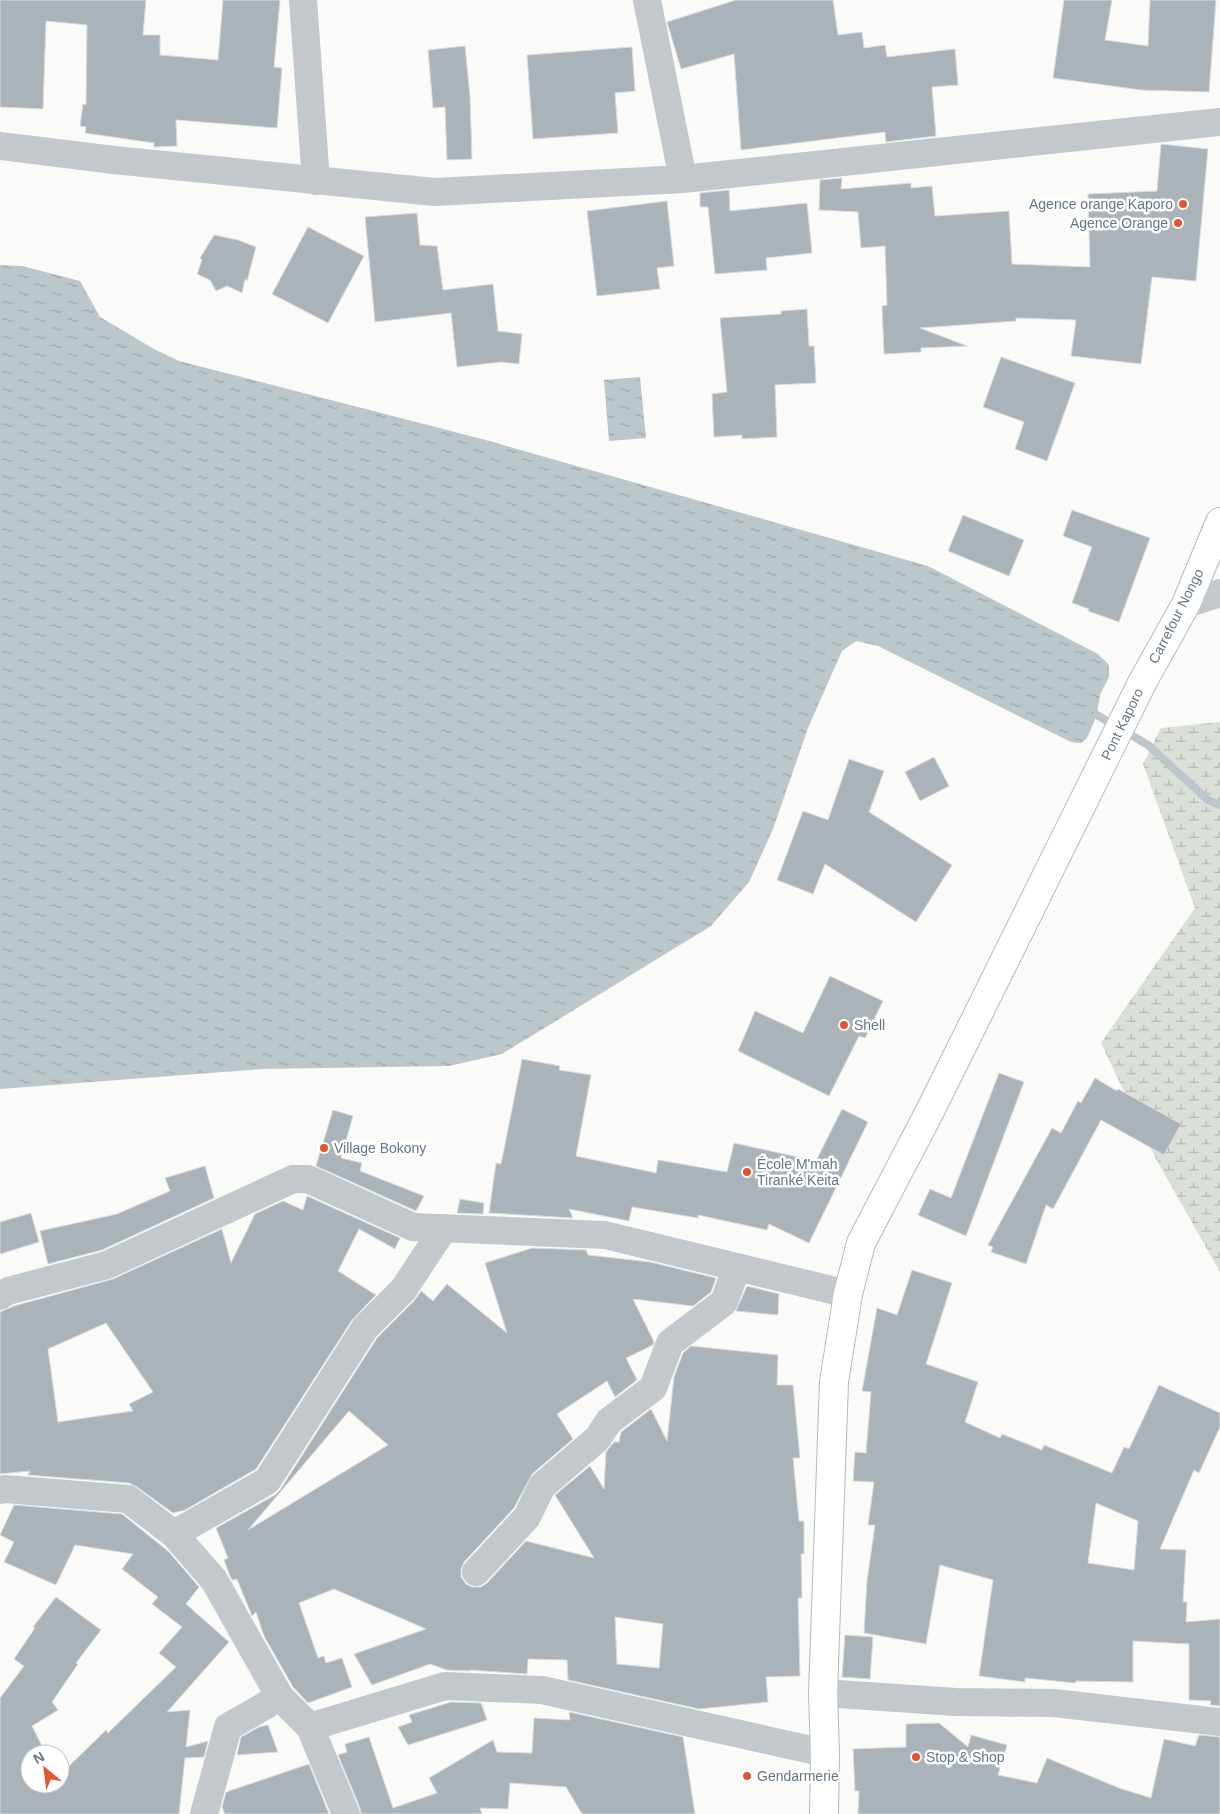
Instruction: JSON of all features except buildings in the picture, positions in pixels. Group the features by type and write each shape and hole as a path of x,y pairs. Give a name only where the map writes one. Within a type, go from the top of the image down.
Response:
{"main road":[{"name":"Carrefour Nongo","path":"1143,681 1186,604 1220,522"},
{"name":"Pont Kaporo","path":"824,1814 824,1693 834,1382 848,1294 861,1243 930,1111 1143,681"}],"street":[{"path":"303,0 316,181"},
{"path":"647,0 683,179"},
{"path":"0,146 114,160 435,192 683,179 1220,122"},
{"path":"1186,604 1220,593"},
{"path":"0,1296 8,1291 107,1265 293,1179 308,1179 413,1227 605,1234 848,1294"},
{"path":"174,1534 267,1481 365,1328 403,1290 444,1228"},
{"path":"476,1572 526,1517 542,1486 597,1439 609,1420 653,1388 670,1343 724,1302 737,1267"},
{"path":"0,1490 128,1499 174,1534 214,1580 280,1697 310,1726 346,1814"},
{"path":"310,1726 444,1686 542,1690 825,1753"},
{"path":"824,1693 956,1702 1054,1702 1220,1722"},
{"path":"204,1814 228,1727 280,1697"}],"green space":[{"path":"1220,722 1220,1272 1156,1159 1101,1043 1195,908 1143,764 1161,728"}],"water":[{"path":"0,265 22,266 80,281 100,317 154,349 179,361 482,439 928,566 1098,654 1109,665 1109,677 1100,695 1097,715 1087,738 1081,743 1071,742 878,646 856,641 842,651 808,728 773,829 749,882 711,926 502,1054 449,1066 262,1069 0,1089"},
{"path":"640,377 646,438 609,441 604,380"}],"waterway":[{"path":"1097,715 1148,745 1208,800 1220,805"}],"place":[{"name":"Agence orange Kaporo","path":"1183,204"},
{"name":"Agence Orange","path":"1178,223"},
{"name":"Shell","path":"844,1025"},
{"name":"Village Bokony","path":"324,1148"},
{"name":"École M'mah Tiranké Keita","path":"747,1172"},
{"name":"Stop & Shop","path":"916,1757"},
{"name":"Gendarmerie","path":"747,1776"}]}
